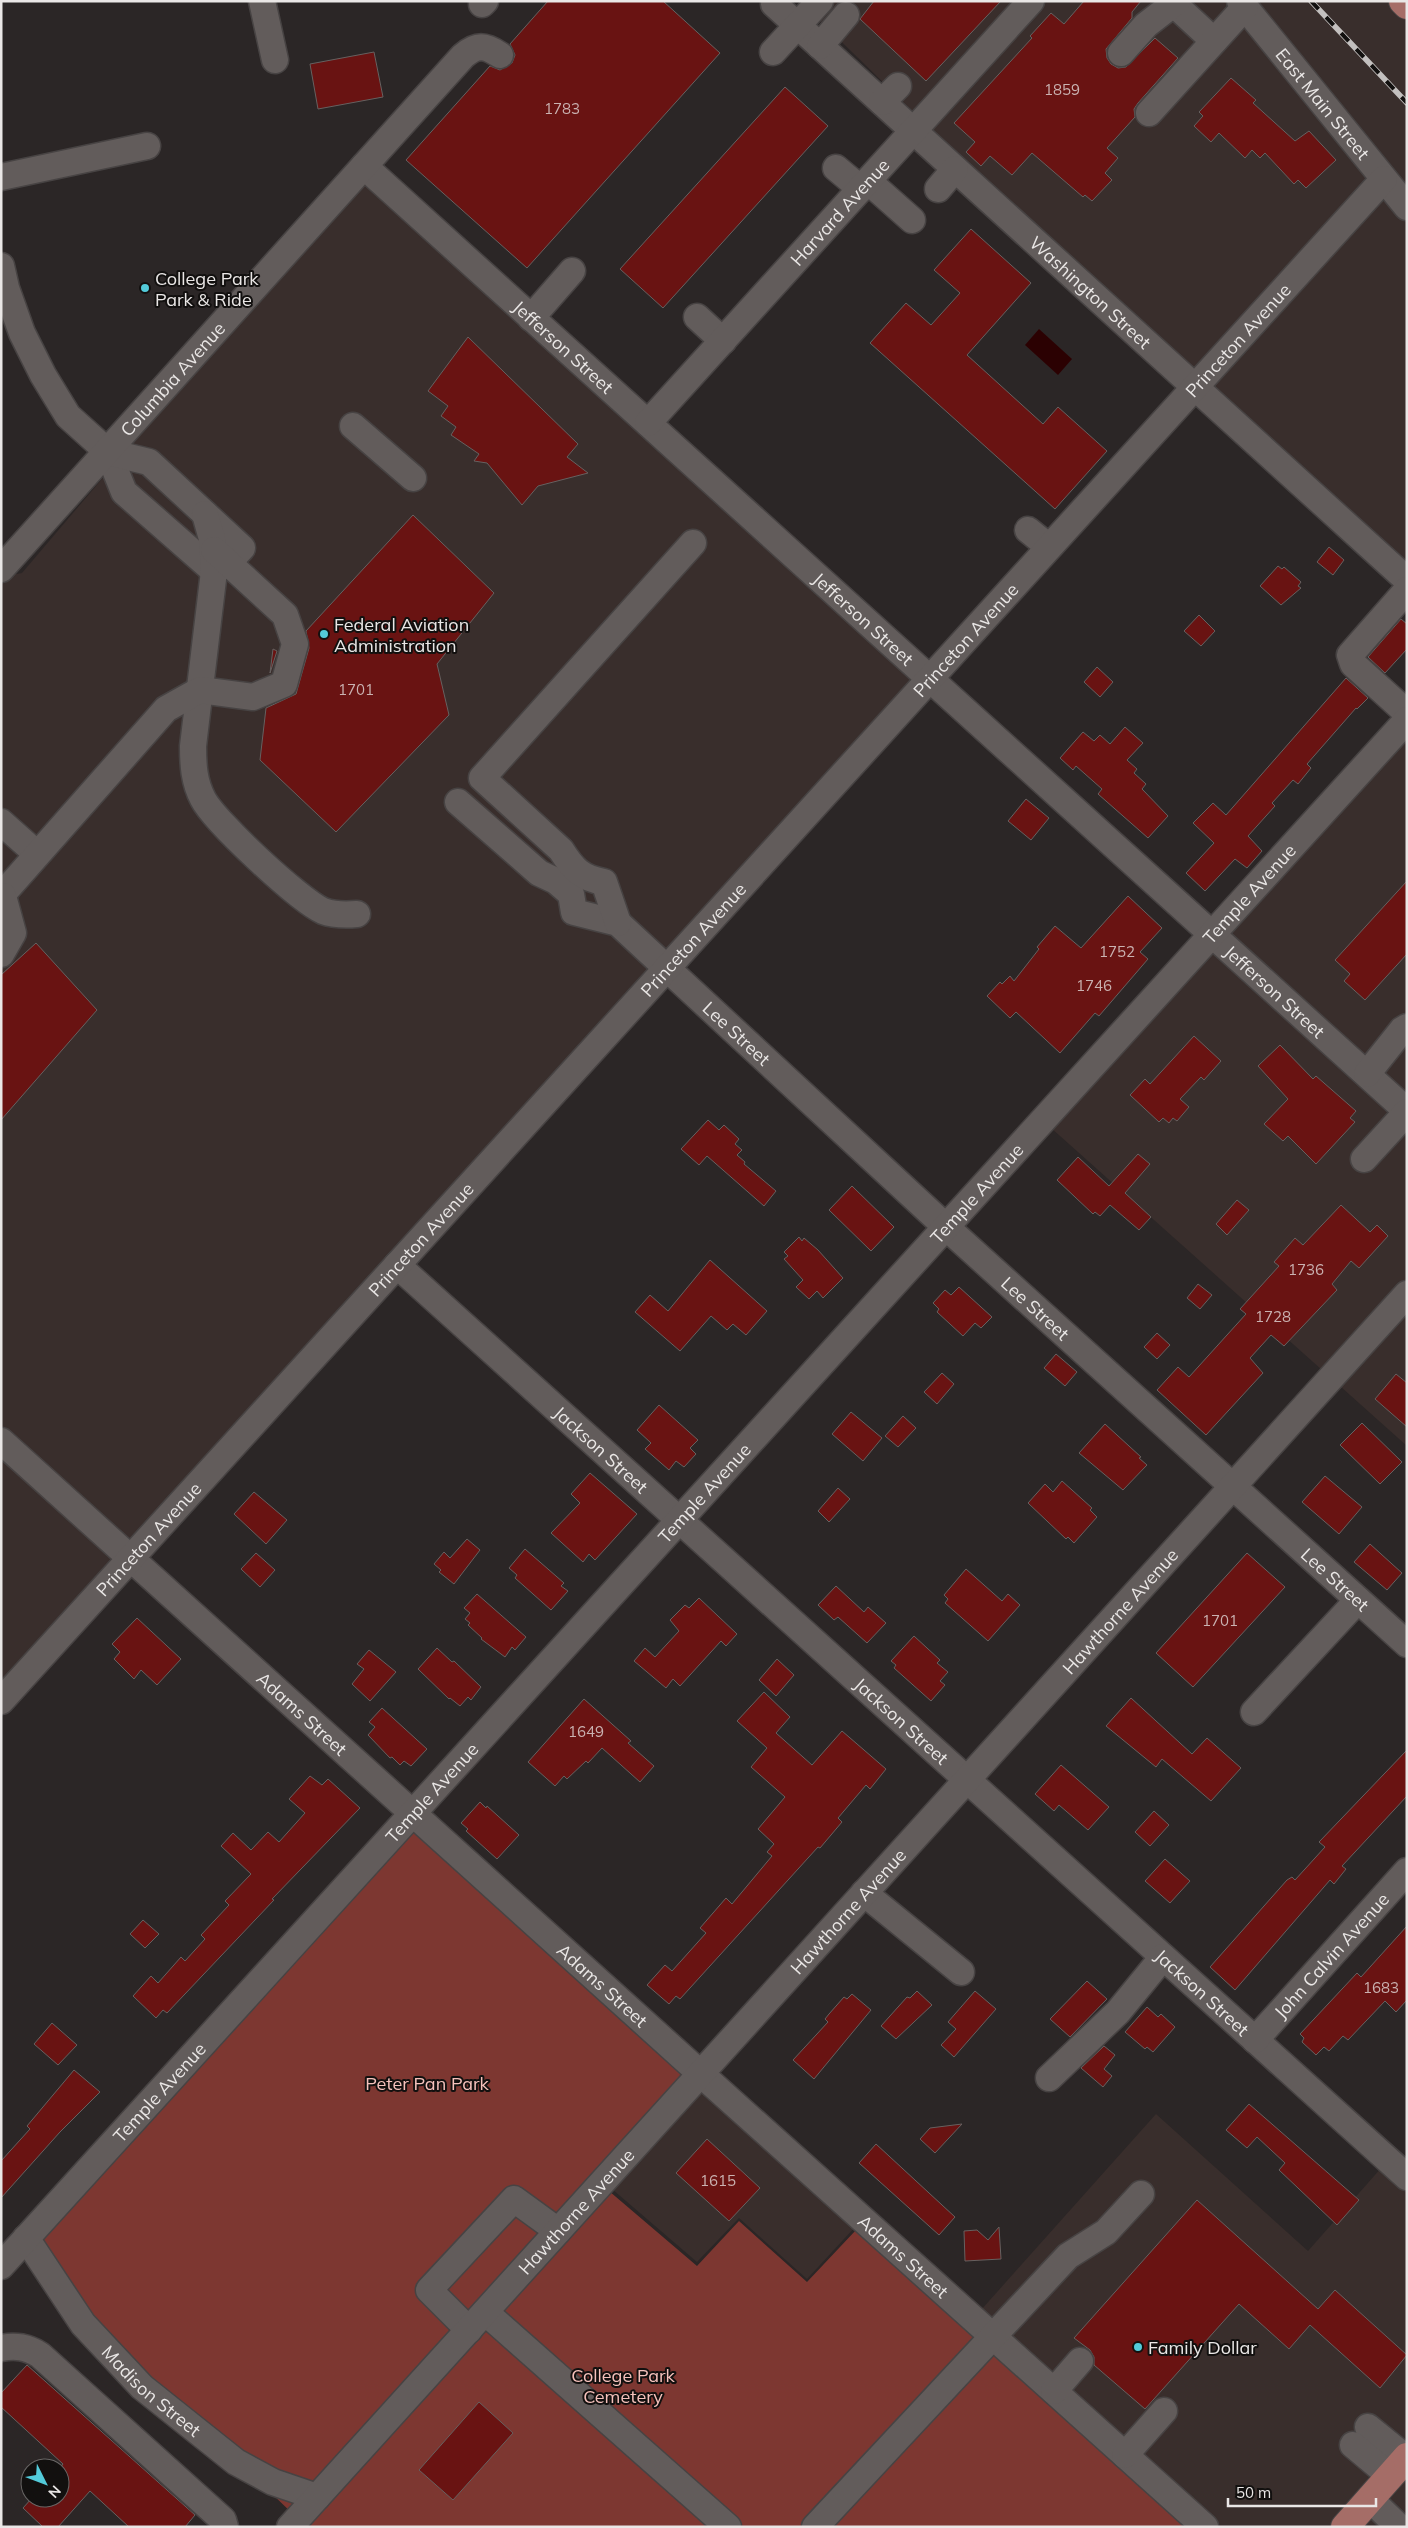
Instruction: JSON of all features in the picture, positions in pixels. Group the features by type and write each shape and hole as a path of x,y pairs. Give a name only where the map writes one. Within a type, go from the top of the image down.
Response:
{"main road":[{"path":"1403,1 1407,5"},
{"path":"1345,2527 1401,2464"}],"street":[{"path":"262,1 275,60"},
{"path":"773,52 820,1"},
{"name":"Harvard Avenue","path":"648,423 1031,1"},
{"path":"1120,53 1146,25 1175,3 1214,41"},
{"name":"Washington Street","path":"774,4 820,46 890,94 913,131 1407,580"},
{"path":"1149,113 1214,41 1242,4"},
{"name":"East Main Street","path":"1242,4 1407,207"},
{"path":"820,46 846,15"},
{"name":"Columbia Avenue","path":"1,569 364,166 472,49 480,46 488,47 500,55"},
{"path":"1,177 147,146"},
{"name":"Jefferson Street","path":"364,166 1407,1112"},
{"path":"836,168 864,185 912,220"},
{"path":"938,189 955,169"},
{"name":"Princeton Avenue","path":"1,1701 1384,179"},
{"path":"1,266 6,288 22,333 43,375 68,416 108,452 124,492 225,558 285,615 295,644 284,684 253,697 200,690 166,709 2,896 13,933 1,954"},
{"path":"532,318 572,271"},
{"path":"697,317 723,341"},
{"path":"353,426 413,478"},
{"path":"108,452 149,462 205,514 225,558 200,690 193,746 193,763 198,789 211,811 228,830 312,905 324,911 341,915 357,914"},
{"path":"1028,530 1049,547"},
{"path":"618,923 604,882 587,880 569,863 561,850 482,778 693,543"},
{"path":"1407,590 1350,655 1353,664 1407,713"},
{"name":"Temple Avenue","path":"1,2266 1407,720"},
{"path":"458,802 540,874 556,881 571,894 574,912 618,923"},
{"path":"1,822 37,854"},
{"path":"540,874 561,850"},
{"name":"Lee Street","path":"618,923 946,1227 1407,1644"},
{"path":"1367,1074 1402,1030 1407,1027"},
{"path":"1364,1159 1407,1112"},
{"name":"Jackson Street","path":"397,1265 1407,2177"},
{"name":"Hawthorne Avenue","path":"290,2527 1407,1294"},
{"name":"Adams Street","path":"1,1441 412,1814 1205,2527"},
{"path":"1254,1712 1358,1600"},
{"name":"John Calvin Avenue","path":"1255,2040 1407,1871"},
{"path":"864,1894 961,1972"},
{"path":"1048,2078 1118,2012 1163,1957"},
{"path":"815,2527 992,2335 1068,2256 1106,2232 1141,2194"},
{"path":"558,2231 514,2199 429,2290 477,2321 728,2527"},
{"name":"Madison Street","path":"26,2238 83,2324 142,2387 236,2462 273,2482 317,2497"},
{"path":"1,2348 20,2346 40,2355 223,2520 225,2527"},
{"path":"1054,2391 1080,2361"},
{"path":"1125,2455 1164,2411"},
{"path":"1360,2436 1401,2464"},
{"path":"1370,2499 1397,2526"}],"shaded area":[{"path":"825,1 1407,1 1407,593 814,15"},
{"path":"366,168 916,677 1,1682 1,577 22,573"},
{"path":"1039,329 1072,359 1058,375 1025,345"},
{"path":"1407,710 1407,1446 1041,1119"},
{"path":"708,2071 868,2213 807,2279 739,2218 697,2262 612,2189"},
{"path":"1156,2114 1308,2251 1382,2167 1407,2190 1407,2527 1215,2527 981,2310"}],"green space":[{"name":"Peter Pan Park","path":"412,1805 708,2071 296,2517 88,2317 34,2249"},
{"name":"College Park Cemetery","path":"609,2191 697,2266 739,2221 807,2282 856,2230 1187,2527 305,2527"}],"building":[{"path":"548,1 663,1 720,53 527,268 406,160 490,66 500,70 512,63 515,55 510,44"},
{"path":"874,1 1001,1 926,81 860,19"},
{"path":"1084,1 1141,1 1132,12 1132,18 1106,49 1107,58 1111,64 1118,68 1126,67 1155,38 1178,58 1138,103 1134,109 1135,117 1107,148 1118,158 1105,173 1112,180 1092,201 1085,195 1083,197 1032,153 1012,175 990,156 981,166 966,152 975,142 954,123 1032,38 1030,36 1051,13 1064,24"},
{"path":"374,52 383,97 318,109 310,64"},
{"path":"1231,78 1256,100 1253,103 1295,141 1309,131 1336,160 1306,188 1298,180 1294,184 1265,153 1260,158 1252,150 1245,158 1219,133 1211,142 1194,126 1203,116 1199,112"},
{"path":"785,87 828,126 663,308 620,269"},
{"path":"971,229 1031,283 967,355 1043,424 1058,407 1107,451 1055,509 870,343 906,303 931,325 960,293 934,270"},
{"path":"468,337 578,444 567,457 588,473 538,486 522,505 487,463 474,461 479,454 451,435 456,427 441,416 448,406 428,391"},
{"path":"413,515 494,593 437,664 449,715 336,832 260,760 266,708 296,694 309,648 306,631"},
{"path":"1329,547 1344,560 1333,575 1317,562"},
{"path":"1278,566 1282,569 1284,567 1301,582 1298,586 1301,588 1281,605 1260,586"},
{"path":"1199,615 1215,631 1201,646 1184,631"},
{"path":"1401,619 1407,624 1407,649 1385,673 1368,657"},
{"path":"273,649 277,651 270,673"},
{"path":"1097,667 1113,682 1100,697 1084,682"},
{"path":"1346,678 1368,698 1356,708 1307,764 1311,768 1298,784 1293,780 1272,803 1275,806 1248,836 1262,851 1247,868 1235,859 1205,891 1186,873 1214,843 1193,823 1213,803 1226,815"},
{"path":"1125,727 1143,743 1127,760 1137,769 1134,773 1146,784 1142,789 1168,816 1148,838 1098,794 1102,789 1076,766 1073,770 1060,758 1083,732 1094,741 1100,735 1110,744"},
{"path":"1026,799 1049,818 1031,840 1008,821"},
{"path":"1407,881 1407,954 1365,1000 1344,981 1350,974 1335,960"},
{"path":"1128,896 1162,928 1140,952 1148,959 1099,1016 1095,1013 1060,1053 1016,1012 1010,1018 987,996 1000,982 1002,984 1010,976 1014,981 1039,949 1037,947 1055,926 1081,948"},
{"path":"36,943 97,1010 1,1120 1,975"},
{"path":"1194,1036 1221,1061 1204,1080 1201,1077 1180,1099 1189,1107 1177,1121 1173,1118 1169,1123 1163,1118 1159,1122 1130,1095 1145,1079 1150,1084"},
{"path":"1280,1045 1313,1079 1316,1076 1356,1111 1350,1118 1355,1122 1316,1164 1288,1136 1283,1141 1264,1124 1288,1099 1258,1066"},
{"path":"708,1120 719,1130 724,1125 739,1139 735,1144 742,1150 737,1155 745,1162 744,1164 776,1191 764,1206 707,1156 699,1165 681,1149"},
{"path":"1138,1154 1150,1164 1125,1193 1151,1217 1139,1230 1110,1205 1100,1216 1095,1212 1093,1214 1057,1180 1078,1157 1109,1186"},
{"path":"852,1186 894,1227 871,1251 829,1210"},
{"path":"1237,1200 1249,1210 1227,1235 1216,1224"},
{"path":"1341,1205 1370,1232 1377,1225 1388,1236 1359,1268 1351,1261 1332,1284 1337,1290 1284,1346 1271,1335 1250,1358 1263,1373 1206,1435 1157,1390 1178,1367 1189,1377 1246,1314 1240,1309 1279,1266 1274,1262 1295,1238 1303,1245"},
{"path":"799,1237 802,1241 804,1238 818,1250 843,1278 823,1298 817,1291 809,1299 796,1287 803,1280 784,1259 788,1256 784,1252"},
{"path":"710,1260 767,1311 746,1335 733,1324 727,1330 711,1316 680,1351 635,1312 650,1295 668,1311"},
{"path":"1198,1284 1212,1295 1200,1309 1187,1298"},
{"path":"959,1287 992,1317 981,1328 975,1323 963,1336 937,1312 939,1309 933,1303 945,1290 951,1295"},
{"path":"1157,1333 1170,1345 1157,1359 1144,1347"},
{"path":"1056,1354 1077,1372 1065,1386 1044,1368"},
{"path":"942,1373 954,1384 937,1404 924,1392"},
{"path":"1396,1374 1407,1383 1407,1427 1375,1399"},
{"path":"659,1405 698,1440 690,1448 696,1454 684,1467 676,1461 669,1470 645,1449 651,1443 637,1430"},
{"path":"851,1412 882,1438 863,1461 832,1434"},
{"path":"903,1416 916,1428 898,1447 885,1436"},
{"path":"1362,1423 1402,1462 1380,1484 1340,1445"},
{"path":"1105,1424 1141,1457 1139,1458 1147,1465 1123,1490 1079,1453"},
{"path":"590,1473 637,1514 595,1560 589,1554 583,1562 551,1533 580,1503 571,1494"},
{"path":"1325,1476 1362,1507 1339,1534 1302,1502"},
{"path":"1062,1481 1092,1508 1090,1510 1097,1517 1074,1543 1068,1537 1066,1539 1028,1503 1045,1484 1053,1492"},
{"path":"838,1488 850,1499 829,1522 818,1511"},
{"path":"254,1492 287,1520 266,1544 234,1514"},
{"path":"467,1539 480,1550 454,1584 439,1572 441,1570 434,1564 444,1552 450,1558"},
{"path":"1370,1544 1402,1573 1387,1590 1354,1562"},
{"path":"525,1549 564,1583 561,1586 568,1591 551,1610 515,1578 517,1575 509,1568"},
{"path":"256,1553 275,1570 260,1587 241,1569"},
{"path":"1247,1553 1285,1587 1193,1687 1156,1653"},
{"path":"966,1569 1002,1601 1008,1594 1020,1605 988,1641 945,1603 948,1599 944,1595"},
{"path":"836,1586 864,1612 868,1607 886,1623 867,1643 838,1617 834,1620 818,1605"},
{"path":"477,1594 526,1637 515,1650 512,1647 505,1657 481,1639 465,1619 470,1613 464,1608"},
{"path":"699,1598 737,1634 726,1646 721,1641 680,1686 673,1679 666,1688 634,1661 645,1648 655,1657 679,1631 670,1620 685,1605 689,1608"},
{"path":"137,1618 181,1659 157,1685 141,1670 134,1679 114,1659 120,1652 112,1644"},
{"path":"914,1636 940,1660 937,1663 948,1672 940,1681 945,1685 931,1701 894,1668 896,1665 891,1661"},
{"path":"437,1648 452,1662 454,1661 481,1687 471,1700 468,1697 460,1706 449,1699 418,1669"},
{"path":"369,1650 396,1672 370,1701 352,1684 364,1669 357,1664"},
{"path":"777,1659 794,1675 776,1696 759,1680"},
{"path":"764,1692 790,1717 776,1733 812,1765 842,1731 886,1769 870,1789 866,1785 838,1818 842,1822 820,1848 818,1847 680,1999 676,1996 669,2004 647,1985 665,1965 672,1971 706,1933 700,1928 726,1898 732,1904 772,1856 767,1852 774,1844 758,1829 785,1797 751,1767 767,1748 737,1721"},
{"path":"1131,1698 1192,1754 1207,1738 1241,1768 1211,1801 1162,1759 1156,1767 1106,1726"},
{"path":"584,1699 631,1741 628,1743 654,1766 640,1782 602,1748 588,1763 586,1761 567,1779 564,1776 555,1786 528,1762"},
{"path":"382,1708 427,1749 411,1766 404,1761 400,1765 392,1757 390,1758 368,1735 375,1727 369,1722"},
{"path":"1407,1750 1407,1796 1342,1866 1346,1869 1334,1884 1330,1880 1235,1990 1210,1967 1287,1880 1292,1877 1295,1880 1325,1847 1319,1842"},
{"path":"1061,1765 1109,1807 1088,1830 1059,1805 1054,1811 1035,1794"},
{"path":"310,1776 322,1785 328,1779 360,1808 272,1899 274,1900 167,2013 163,2010 156,2018 133,1996 151,1976 158,1983 181,1957 185,1961 205,1939 201,1935 229,1905 225,1901 251,1874 221,1846 233,1833 251,1850 268,1832 279,1842 305,1813 289,1799"},
{"path":"480,1802 519,1835 497,1859 466,1831 468,1829 461,1823"},
{"path":"1154,1811 1169,1825 1150,1846 1135,1832"},
{"path":"1165,1859 1190,1881 1170,1903 1145,1881"},
{"path":"143,1920 159,1934 145,1948 130,1934"},
{"path":"1407,1926 1407,2000 1396,2012 1385,2001 1348,2040 1343,2036 1329,2051 1324,2047 1316,2055 1302,2042 1304,2038 1300,2034 1357,1973 1361,1977"},
{"path":"1087,1981 1107,1999 1070,2037 1050,2019"},
{"path":"917,1991 932,2005 896,2039 881,2026 907,1997 910,1998"},
{"path":"975,1991 996,2009 954,2057 941,2045 956,2029 948,2022"},
{"path":"852,1994 871,2010 814,2079 793,2060 828,2022 825,2019 844,1997 847,1999"},
{"path":"1147,2007 1158,2017 1161,2014 1175,2027 1153,2052 1147,2047 1145,2049 1125,2032"},
{"path":"52,2023 77,2045 58,2065 34,2044"},
{"path":"1104,2046 1115,2055 1104,2069 1112,2076 1103,2087 1081,2068"},
{"path":"74,2070 100,2092 60,2132 1,2198 1,2161 30,2129 27,2126"},
{"path":"1249,2104 1359,2200 1337,2225 1279,2170 1285,2163 1257,2137 1247,2148 1226,2130"},
{"path":"962,2124 935,2153 920,2139 930,2128"},
{"path":"707,2139 760,2188 729,2221 676,2173"},
{"path":"876,2144 955,2217 939,2235 859,2163"},
{"path":"1197,2200 1318,2309 1335,2290 1407,2355 1380,2388 1310,2325 1289,2349 1239,2304 1145,2409 1094,2365 1094,2357 1090,2350 1074,2338"},
{"path":"999,2227 1001,2259 965,2261 964,2231 977,2230 988,2240"},
{"path":"27,2365 195,2515 185,2527 129,2527 90,2491 58,2527 43,2527 23,2508 70,2508 70,2458 56,2458 1,2407 1,2393"},
{"path":"479,2402 513,2433 453,2500 419,2470"}],"railway":[{"path":"1311,1 1407,103"}],"place":[{"name":"College Park Park & Ride","path":"145,288"},
{"name":"Federal Aviation Administration","path":"324,634"},
{"name":"Family Dollar","path":"1138,2347"}]}
